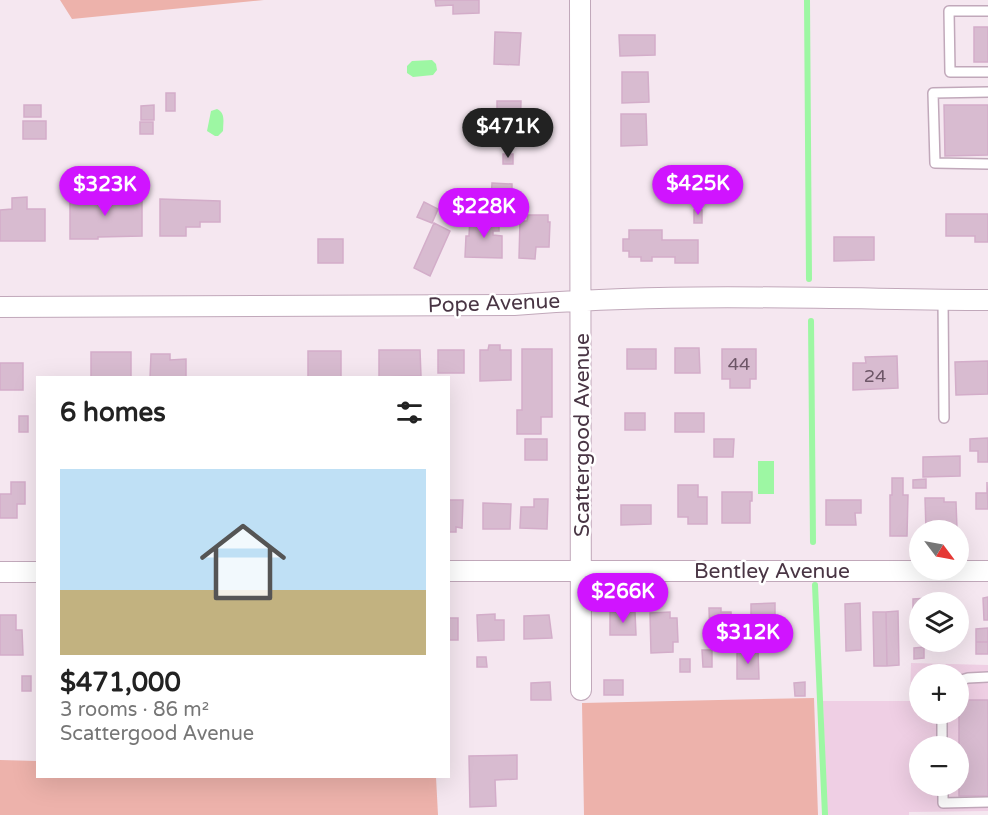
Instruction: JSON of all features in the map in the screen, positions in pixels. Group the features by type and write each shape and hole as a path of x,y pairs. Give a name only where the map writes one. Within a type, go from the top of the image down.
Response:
{"street":[{"name":"Scattergood Avenue","path":"580,0 581,690"},
{"name":"Pope Avenue","path":"0,307 514,305 581,300 816,297 988,300"},
{"name":"Bentley Avenue","path":"450,571 988,571"},
{"path":"0,572 36,572"}],"lane":[{"path":"988,11 950,11 950,72 988,72"},
{"path":"988,92 933,93 935,163 988,164"},
{"path":"943,300 944,418"},
{"path":"969,678 988,677"},
{"path":"943,796 943,803 988,802"}],"shaded area":[{"path":"60,0 264,0 72,19"},
{"path":"432,60 437,70 433,75 413,77 407,73 407,66 412,61"},
{"path":"217,109 223,116 223,131 215,136 207,131 211,111"},
{"path":"758,461 774,461 774,494 758,494"},
{"path":"969,665 988,665 988,811 909,812 909,815 827,815 823,701 909,701 909,724 969,724"},
{"path":"814,698 818,815 584,815 582,703"},
{"path":"0,760 36,761 36,778 436,778 438,815 0,815"}],"building":[{"path":"435,0 479,0 479,13 453,14 453,5 436,6"},
{"path":"974,27 988,27 988,62 974,62"},
{"path":"495,32 521,33 519,65 494,64"},
{"path":"619,35 655,35 655,55 620,56"},
{"path":"622,72 648,72 649,102 622,103"},
{"path":"166,93 175,93 175,111 166,111"},
{"path":"497,101 521,101 520,133 497,133"},
{"path":"24,105 41,105 41,117 24,117"},
{"path":"154,105 154,120 141,120 141,106"},
{"path":"944,105 988,105 988,155 945,156"},
{"path":"621,114 646,114 647,145 621,146"},
{"path":"23,121 46,121 46,139 23,139"},
{"path":"140,122 153,122 153,134 140,134"},
{"path":"503,154 513,154 513,164 503,164"},
{"path":"492,183 512,184 512,203 491,202"},
{"path":"70,196 142,196 142,236 70,239"},
{"path":"27,197 27,209 45,209 45,241 0,241 0,210 12,209 12,198"},
{"path":"160,199 220,201 220,222 200,222 200,227 186,227 186,236 160,236"},
{"path":"424,202 438,209 432,223 417,217"},
{"path":"694,210 702,210 702,223 694,223"},
{"path":"946,214 988,214 988,242 975,242 975,236 946,236"},
{"path":"528,215 548,215 548,222 550,222 549,247 536,247 535,259 519,258 520,221 527,221"},
{"path":"470,217 493,217 493,220 499,220 499,231 493,231 493,235 502,236 502,258 465,257"},
{"path":"434,223 450,231 430,276 414,268"},
{"path":"629,230 662,230 662,240 698,240 698,263 675,263 675,257 652,257 652,261 641,261 641,257 629,257 629,251 623,251 623,239 629,239"},
{"path":"834,237 874,237 874,260 834,261"},
{"path":"318,239 343,239 343,263 318,263"},
{"path":"489,345 500,345 500,350 511,350 511,380 480,381 480,350 488,350"},
{"path":"675,348 699,348 700,373 675,373"},
{"path":"522,349 552,349 552,417 541,417 541,434 517,434 517,410 522,410"},
{"path":"627,349 656,349 656,369 627,369"},
{"path":"722,349 756,349 756,379 750,379 750,388 730,388 730,379 722,379"},
{"path":"379,350 420,350 421,376 379,376"},
{"path":"438,350 464,350 464,373 438,373"},
{"path":"308,351 341,351 341,376 308,376"},
{"path":"91,352 131,352 131,376 91,376"},
{"path":"151,354 170,354 170,360 186,359 186,376 150,376"},
{"path":"897,356 898,388 853,390 853,363 866,363 865,357"},
{"path":"988,361 988,394 956,395 955,362"},
{"path":"0,363 23,363 23,390 0,390"},
{"path":"625,413 645,413 645,430 625,430"},
{"path":"675,413 704,413 704,432 675,432"},
{"path":"19,416 28,416 28,432 19,432"},
{"path":"988,438 988,462 978,462 978,451 970,451 970,439"},
{"path":"525,439 547,439 547,460 525,460"},
{"path":"714,439 734,439 733,457 714,457"},
{"path":"960,456 960,476 923,477 923,457"},
{"path":"892,478 903,478 903,495 908,495 907,536 890,536"},
{"path":"926,479 926,488 913,488 913,480"},
{"path":"11,482 25,482 25,504 17,504 17,518 0,518 0,494 11,494"},
{"path":"987,482 988,509 976,509 976,493 987,493"},
{"path":"678,485 698,485 698,497 707,497 707,524 688,524 688,517 678,517"},
{"path":"722,492 752,492 750,523 722,523"},
{"path":"925,498 944,498 944,502 956,502 957,520 926,520"},
{"path":"534,499 548,499 547,529 520,528 521,507 534,507"},
{"path":"450,500 463,500 462,528 456,527 456,532 450,532"},
{"path":"826,500 861,500 861,513 855,513 856,525 826,525"},
{"path":"483,503 511,504 510,529 483,529"},
{"path":"621,505 651,505 651,524 621,525"},
{"path":"988,597 988,620 984,620 983,598"},
{"path":"775,603 775,640 751,641 751,604"},
{"path":"860,603 861,650 846,651 845,604"},
{"path":"709,608 721,608 721,612 731,612 732,639 710,640"},
{"path":"898,611 899,665 887,666 886,612"},
{"path":"610,612 635,612 636,635 610,635"},
{"path":"670,612 670,618 677,618 678,642 673,642 673,652 651,653 650,613"},
{"path":"873,612 886,612 887,666 874,666"},
{"path":"495,614 495,620 504,620 504,640 478,641 477,615"},
{"path":"0,615 16,615 16,630 22,630 23,655 0,655"},
{"path":"549,615 552,638 524,639 524,616"},
{"path":"450,618 458,618 458,640 450,640"},
{"path":"988,628 988,642 976,642 976,629"},
{"path":"976,642 988,642 988,654 976,654"},
{"path":"702,650 712,650 712,667 703,667"},
{"path":"737,650 758,650 759,679 737,679"},
{"path":"914,652 924,652 924,658 914,659"},
{"path":"477,657 486,657 487,667 477,667"},
{"path":"680,659 690,659 690,672 680,672"},
{"path":"22,676 31,676 31,691 22,691"},
{"path":"604,680 623,680 623,695 604,695"},
{"path":"550,682 551,700 531,700 531,683"},
{"path":"805,682 805,696 795,696 794,683"},
{"path":"969,700 988,700 988,796 969,796 969,736 959,736 959,724 969,724"},
{"path":"517,755 517,779 495,780 496,806 470,807 469,756"}],"waterway":[{"path":"807,0 809,279"},
{"path":"811,321 813,542"},
{"path":"815,585 825,815"}]}
